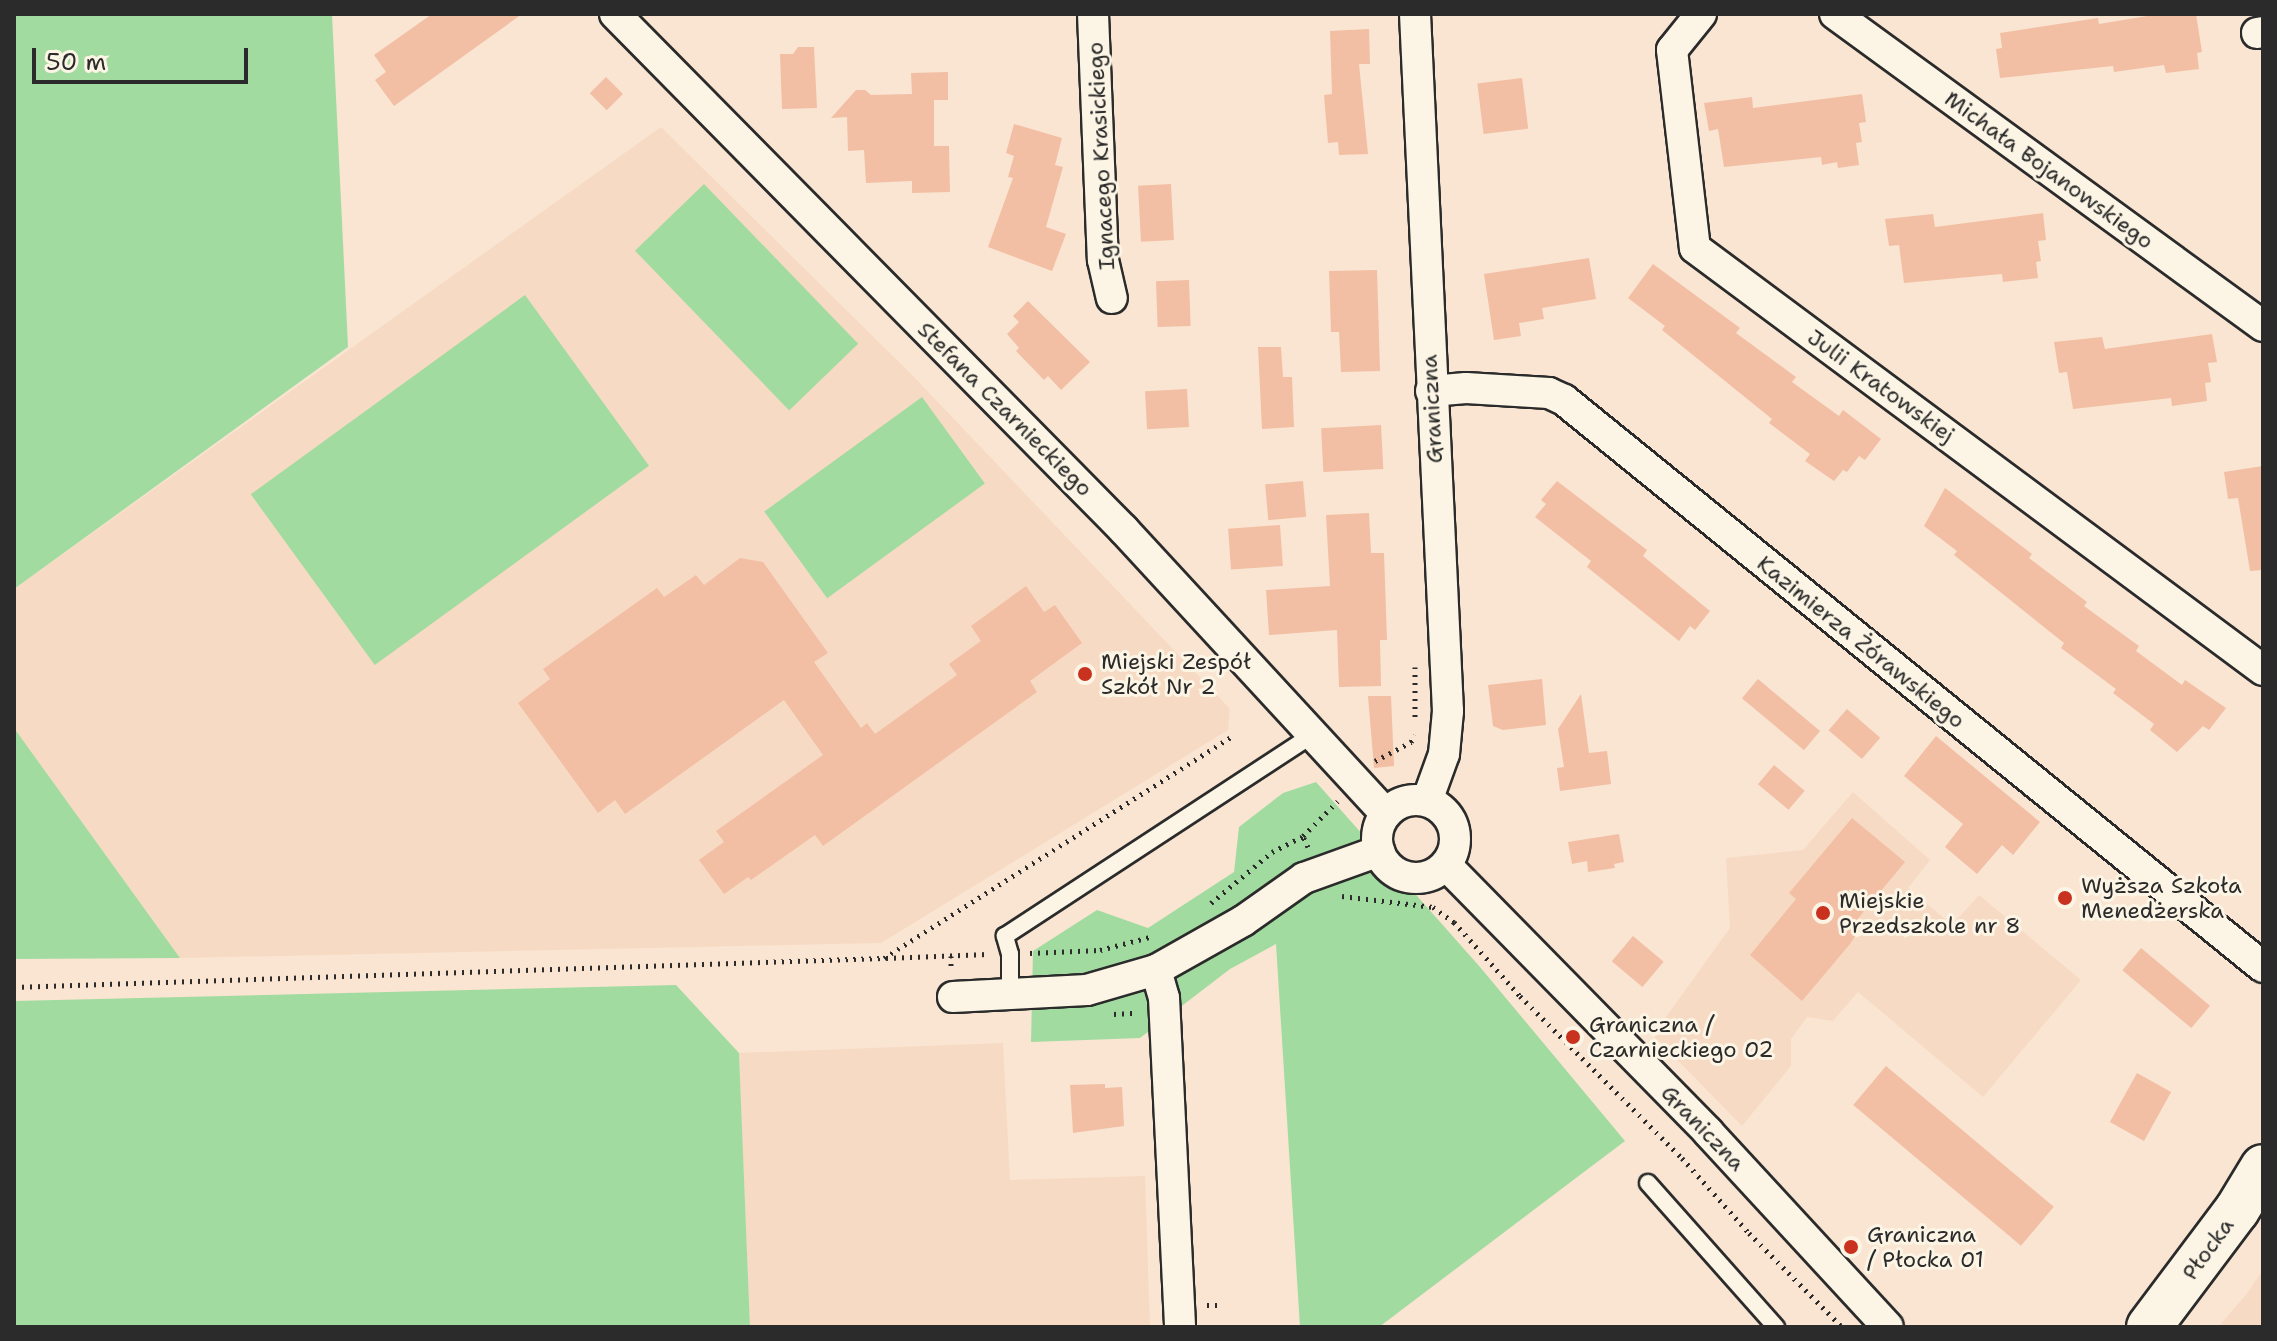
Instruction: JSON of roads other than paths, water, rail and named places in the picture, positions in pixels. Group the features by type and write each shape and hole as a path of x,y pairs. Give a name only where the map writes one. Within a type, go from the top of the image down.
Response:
{"main road":[{"name":"Płocka","path":"2149,1327 2237,1210 2263,1167"}],"street":[{"name":"Stefana Czarnieckiego","path":"615,14 1124,530 1385,813"},
{"name":"Ignacego Krasickiego","path":"1093,14 1103,260 1112,298"},
{"name":"Graniczna","path":"1415,14 1448,711 1444,754 1427,801"},
{"name":"Julii Kratowskiej","path":"1701,14 1672,50 1695,248 2263,670"},
{"name":"Michała Bojanowskiego","path":"1835,14 2263,326"},
{"name":"Kazimierza Żórawskiego","path":"1431,391 1466,388 1549,393 1564,400 2263,967"},
{"path":"1406,801 1427,801 1443,810 1455,834 1455,847 1446,865 1430,876 1405,877 1384,862 1376,839 1385,813 1406,801"},
{"path":"953,997 1087,990 1156,970 1243,921 1320,870 1379,851"},
{"name":"Graniczna","path":"1446,865 1708,1132 1888,1327"},
{"path":"1156,970 1164,998 1180,1327"}],"lane":[{"path":"1010,995 1010,954 1005,936 1312,735"},
{"path":"1648,1183 1776,1327"}],"place":[{"name":"Miejski Zespół Szkół Nr 2","path":"1085,674"},
{"name":"Wyższa Szkoła Menedżerska","path":"2065,898"},
{"name":"Miejskie Przedszkole nr 8","path":"1823,913"},
{"name":"Graniczna / Czarnieckiego 02","path":"1573,1037"},
{"name":"Graniczna / Płocka 01","path":"1851,1247"}]}
